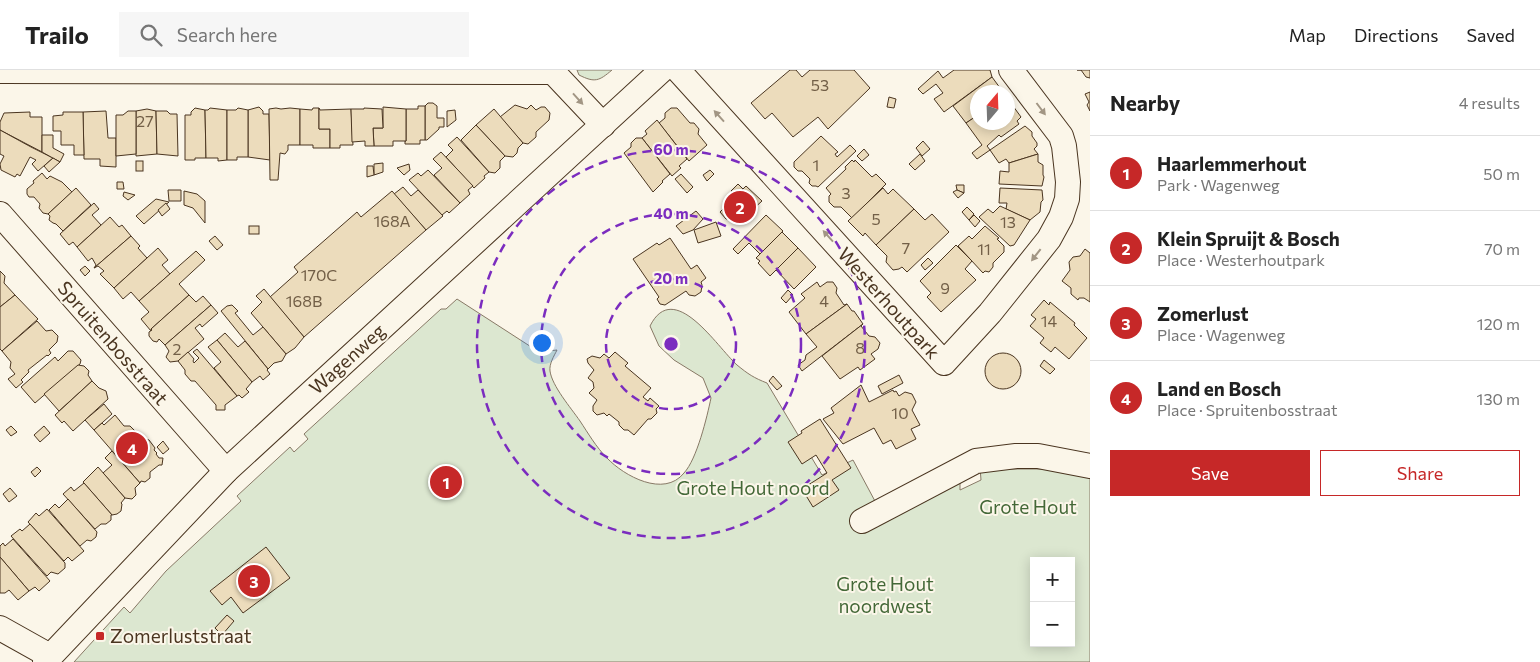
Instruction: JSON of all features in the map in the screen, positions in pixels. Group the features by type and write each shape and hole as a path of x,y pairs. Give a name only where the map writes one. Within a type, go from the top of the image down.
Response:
{"street":[{"name":"Wagenweg","path":"47,659 226,471 662,70"},
{"name":"Westerhoutpark","path":"678,70 944,363 990,314 1049,239 1061,217 1067,199 1068,182 1061,136 1011,70"},
{"path":"0,71 553,71 603,126"},
{"name":"Spruitenbosstraat","path":"0,214 226,471"},
{"path":"862,521 976,461 1016,456 1038,456 1090,466"},
{"path":"0,628 47,659"}],"green space":[{"path":"577,70 612,70 604,77 593,80 579,75"},
{"path":"457,299 539,352 557,350 551,363 550,371 551,377 562,397 607,458 623,471 644,482 666,484 676,480 689,467 697,448 711,398 703,378 674,360 659,346 650,326 660,313 671,309 683,312 695,321 737,365 751,376 767,383 822,475 853,460 876,503 960,480 960,490 981,480 980,467 994,469 1060,469 1090,473 1090,662 74,662 124,607 130,613 166,571 241,501 237,496 290,447 294,452 308,439 304,434 441,309 446,309"}],"building":[{"path":"790,70 796,70 802,77 810,70 854,70 870,88 828,129 818,117 793,137 772,113 765,119 751,103"},
{"path":"954,70 990,70 992,77 981,85 970,85 970,93 944,112 934,99 943,93 936,84 923,94 918,89 938,71 943,78"},
{"path":"1081,70 1090,70 1090,78 1086,77"},
{"path":"992,77 998,85 981,85"},
{"path":"1090,92 1090,111 1087,105 1089,102 1085,94"},
{"path":"970,93 970,120 966,123 953,106"},
{"path":"889,97 896,99 894,108 887,107"},
{"path":"428,103 433,103 437,106 437,118 444,118 444,127 439,127 425,140 425,106"},
{"path":"515,105 527,109 531,105 536,110 545,107 550,113 549,120 536,132 536,137 528,144 523,143 500,117"},
{"path":"418,106 425,106 425,140 420,140 420,144 405,144 406,109 418,109"},
{"path":"259,107 263,114 269,114 270,160 248,157 248,110"},
{"path":"383,107 406,109 406,141 393,141 393,146 374,146 373,128 383,128"},
{"path":"195,108 205,110 206,158 185,160 185,115 191,115"},
{"path":"210,108 227,110 227,160 218,161 218,158 206,158 205,110"},
{"path":"238,108 248,110 248,157 237,157 237,160 227,160 227,110 236,110"},
{"path":"313,108 319,108 319,129 330,129 330,148 313,148 313,145 300,145 300,109 312,110"},
{"path":"319,108 320,110 351,109 353,145 340,145 340,148 330,148 330,129 319,129"},
{"path":"671,108 677,108 690,123 694,123 699,129 698,134 707,145 689,161 659,123 665,118 665,113"},
{"path":"147,109 156,111 157,154 136,156 136,111"},
{"path":"269,109 300,109 300,145 288,145 288,150 285,154 280,153 278,180 270,180"},
{"path":"351,109 382,109 383,128 373,128 374,146 365,146 365,141 352,142"},
{"path":"494,109 523,143 513,157 505,156 476,125"},
{"path":"1015,109 1021,117 1017,121 1019,124 1015,127"},
{"path":"455,110 456,120 447,127 447,111"},
{"path":"106,111 108,138 116,138 116,167 100,166 100,159 84,159 83,112"},
{"path":"128,111 136,111 136,154 116,156 116,115 123,115"},
{"path":"156,111 167,111 170,114 177,114 178,156 157,154"},
{"path":"30,112 30,117 42,117 42,152 0,130 0,122 4,113"},
{"path":"63,112 83,112 84,155 74,155 74,145 61,145 61,131 53,131 53,116 63,115"},
{"path":"657,120 687,159 672,176 642,138 647,134 645,131"},
{"path":"970,120 970,128 966,123"},
{"path":"476,125 505,156 500,161 500,168 495,173 489,172 461,140"},
{"path":"1025,126 1032,132 1032,136 1037,143 1034,149 1038,154 1009,163 1006,159 999,163 990,150"},
{"path":"0,130 53,158 38,171 32,164 36,160 30,157 20,176 17,174 15,177 1,170 0,164 4,156 0,154"},
{"path":"971,130 1011,130 1001,137 999,135 987,146 990,150 977,159 972,153 982,145"},
{"path":"42,135 53,135 53,148 64,154 60,162 42,152"},
{"path":"821,136 838,152 835,154 837,157 850,145 856,151 818,187 812,186 809,183 810,179 802,171 798,171 794,167 794,162"},
{"path":"457,137 489,172 474,188 446,157 453,150 448,145"},
{"path":"636,138 642,138 670,174 653,192 624,153 631,147 631,143"},
{"path":"923,141 930,149 922,156 916,148"},
{"path":"864,149 869,155 862,161 857,156"},
{"path":"441,152 473,186 468,190 470,194 460,203 434,175 442,168 433,159"},
{"path":"920,154 925,161 915,170 909,164"},
{"path":"1038,154 1038,162 1043,165 1044,177 1042,186 999,184 1000,171 1009,172 1009,163"},
{"path":"53,158 60,162 49,172 44,166"},
{"path":"852,160 854,162 855,160 872,177 876,174 886,184 852,218 841,207 834,207 829,202 831,194 826,188 846,169 845,167"},
{"path":"136,161 143,161 143,171 136,171"},
{"path":"383,163 383,172 374,175 374,164"},
{"path":"409,164 410,170 404,175 397,168"},
{"path":"367,166 373,166 374,175 367,177"},
{"path":"428,170 460,203 449,213 447,211 442,215 409,180 418,173 421,176"},
{"path":"710,170 714,174 707,181 703,175"},
{"path":"42,173 47,179 50,176 62,182 72,192 48,214 43,213 39,208 40,204 34,197 29,197 27,194 27,189"},
{"path":"681,174 693,187 687,193 675,179"},
{"path":"117,182 123,182 124,189 117,189"},
{"path":"738,184 743,189 736,196 731,191"},
{"path":"956,185 964,185 964,193 957,190"},
{"path":"746,186 762,201 740,221 733,215 726,219 720,212"},
{"path":"403,187 411,196 418,190 443,216 426,230 394,194"},
{"path":"76,188 91,205 63,231 49,220 50,216 48,214"},
{"path":"883,188 888,194 893,189 914,209 876,245 865,233 863,236 848,221"},
{"path":"1000,188 1042,190 1043,200 1040,212 1030,220 1006,209 1007,203 999,203"},
{"path":"168,190 181,190 181,201 169,201"},
{"path":"957,190 964,193 958,198 953,192"},
{"path":"184,191 197,194 205,201 205,223 193,208 184,205"},
{"path":"392,191 426,230 304,337 270,297 298,272 294,267 357,212 361,217"},
{"path":"124,192 135,195 128,200 123,196"},
{"path":"156,199 169,202 144,224 136,216"},
{"path":"94,203 99,209 92,215 101,225 77,247 73,242 69,245 60,234"},
{"path":"166,203 170,209 162,216 158,210"},
{"path":"1000,206 1030,220 1014,245 1010,246 979,217 988,209 993,213"},
{"path":"967,207 974,214 969,220 962,212"},
{"path":"914,209 925,220 932,214 949,232 907,272 902,267 893,270 886,262 887,256 876,245"},
{"path":"696,211 703,219 693,230 683,234 676,226"},
{"path":"766,215 783,231 760,254 749,243 738,254 733,249"},
{"path":"974,215 980,221 975,227 969,220"},
{"path":"110,217 119,227 122,225 131,236 94,268 96,265 92,258 88,261 77,247"},
{"path":"716,222 721,236 698,243 694,230"},
{"path":"249,226 259,226 259,234 249,234"},
{"path":"985,226 999,238 997,239 1004,246 1004,252 993,263 993,267 989,272 985,271 983,273 958,246 969,236 972,239"},
{"path":"782,232 798,248 770,276 756,258"},
{"path":"131,236 147,258 114,288 100,274 103,270 98,266 94,268"},
{"path":"215,236 223,245 217,250 209,241"},
{"path":"670,238 691,269 697,265 706,278 701,282 701,292 695,296 689,295 686,291 665,305 660,304 657,299 659,297 633,259 657,243 659,245"},
{"path":"956,245 972,261 965,269 976,280 941,312 927,297 931,293 920,281"},
{"path":"158,248 168,260 162,265 170,274 139,301 131,292 123,299 114,288"},
{"path":"798,248 816,267 794,289 776,270"},
{"path":"1085,249 1090,253 1090,302 1084,298 1079,298 1078,300 1071,294 1071,288 1062,281 1070,270 1069,262 1073,257 1080,256"},
{"path":"196,251 205,260 179,284 189,295 151,331 141,319 149,312 139,301"},
{"path":"928,258 933,263 925,270 921,265"},
{"path":"85,266 90,271 85,276 80,270"},
{"path":"0,271 5,276 4,283 15,295 0,307"},
{"path":"817,282 820,287 827,282 833,282 837,288 836,293 844,305 847,304 806,334 789,312 805,298 801,294"},
{"path":"264,289 304,337 295,348 286,354 251,313 262,302 256,296"},
{"path":"788,290 793,295 786,303 781,298"},
{"path":"15,295 38,319 2,351 0,349 0,307"},
{"path":"189,295 196,302 203,296 211,305 165,345 159,339 157,342 153,341 149,336 151,329"},
{"path":"1044,300 1049,305 1050,302 1075,323 1074,325 1087,338 1069,359 1055,347 1051,352 1040,343 1044,338 1030,326 1036,319 1031,315"},
{"path":"847,304 863,324 802,371 798,365 805,360 806,355 817,347 806,334"},
{"path":"211,305 218,313 202,327 200,324 195,328 204,339 178,361 170,362 166,357 169,351 165,345"},
{"path":"232,305 238,311 235,313 253,335 263,327 286,354 282,361 274,363 268,369 221,311 227,306"},
{"path":"37,321 46,331 52,330 58,336 57,342 49,350 51,353 48,356 28,370 29,372 21,380 23,382 16,388 8,379 15,374 10,368 11,362 2,351"},
{"path":"863,324 861,326 869,336 875,337 880,343 878,349 871,354 875,359 860,370 858,367 840,379 822,356"},
{"path":"225,333 238,347 245,341 270,374 263,380 260,376 252,382 217,340"},
{"path":"217,340 252,382 246,389 249,392 242,398 239,395 237,396 214,368 221,362 208,347"},
{"path":"197,349 237,396 225,405 225,410 216,410 216,405 195,381 191,381 178,361 188,352 194,359 194,363 199,358 193,352"},
{"path":"68,351 73,351 81,360 80,364 35,403 21,387 55,357 58,361"},
{"path":"615,352 628,363 625,366 651,388 643,397 648,401 650,398 659,406 656,409 657,413 651,419 648,419 634,435 628,430 624,430 619,425 619,422 609,414 607,416 604,413 597,415 593,411 593,406 597,400 589,393 594,388 593,382 588,378 594,370 587,359 592,356 600,358 604,354 609,358"},
{"path":"1003,353 1016,358 1021,371 1016,384 1003,389 990,384 985,371 990,358"},
{"path":"1044,360 1055,369 1050,374 1040,366"},
{"path":"78,365 84,366 89,371 88,375 92,381 59,411 44,394"},
{"path":"899,375 903,383 882,394 878,386"},
{"path":"773,376 782,386 777,390 769,381"},
{"path":"92,381 99,388 106,391 108,399 73,431 55,415"},
{"path":"861,385 869,402 893,390 899,396 905,392 912,394 916,402 912,410 920,425 911,429 916,439 896,449 891,440 883,444 874,428 843,444 823,419 834,413 831,408"},
{"path":"104,404 112,414 94,430 85,420"},
{"path":"115,415 124,426 130,426 142,438 149,440 159,458 163,458 162,465 159,465 150,472 150,478 145,482 141,481 140,483 94,430 102,423 104,425"},
{"path":"820,419 851,468 832,480 839,490 813,507 802,489 827,473 816,455 802,464 788,442"},
{"path":"11,426 17,432 11,436 6,430"},
{"path":"44,426 50,433 40,442 34,435"},
{"path":"163,441 169,449 163,454 157,447"},
{"path":"112,451 140,483 135,488 136,495 132,499 125,498 103,473 112,465 105,458"},
{"path":"37,467 41,471 35,477 31,472"},
{"path":"98,467 125,498 121,503 121,511 117,514 112,515 83,482"},
{"path":"84,483 112,515 111,520 95,529 63,494 71,487 74,491"},
{"path":"10,488 17,496 9,502 3,494"},
{"path":"68,499 97,532 96,537 91,541 87,540 80,546 49,510 55,504 59,508"},
{"path":"47,509 84,551 72,561 68,557 64,561 28,522 36,513 39,516"},
{"path":"30,524 65,563 65,568 58,574 51,572 47,576 11,536 20,529 22,531"},
{"path":"13,539 50,581 39,591 35,587 29,591 0,557 0,546 3,543 5,546"},
{"path":"266,547 290,578 243,613 231,597 222,605 210,591"},
{"path":"0,557 29,591 18,600 9,590 5,593 0,593"},
{"path":"227,615 234,621 222,635 215,628"}],"place":[{"name":"Klein Spruijt & Bosch","path":"740,207"},
{"name":"Land en Bosch","path":"132,448"},
{"name":"Haarlemmerhout","path":"446,482"},
{"name":"Zomerlust","path":"254,581"},
{"name":"Zomerluststraat","path":"100,636"}],"park label":[{"name":"Grote Hout noord","path":"753,488"},
{"name":"Grote Hout","path":"1028,507"},
{"name":"Grote Hout noordwest","path":"885,595"}]}
